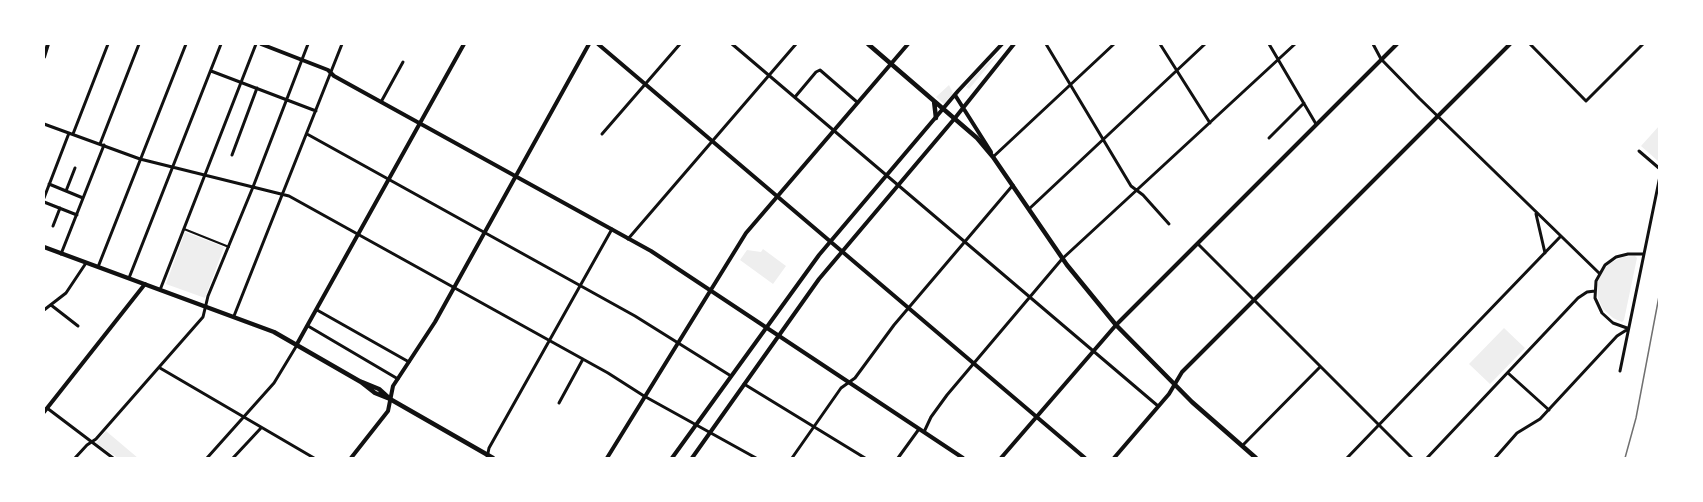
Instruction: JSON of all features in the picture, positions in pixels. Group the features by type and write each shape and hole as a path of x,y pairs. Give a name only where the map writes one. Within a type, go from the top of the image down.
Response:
{"main road":[{"path":"868,44 971,132 993,157 1062,259 1116,325 1174,384 1256,459"},
{"path":"934,101 936,118"},
{"path":"44,247 274,332 361,382 372,385 390,399 494,459"}],"street":[{"path":"44,57 48,44"},
{"path":"77,215 44,200 108,44"},
{"path":"61,254 84,198 139,44"},
{"path":"98,267 186,44"},
{"path":"129,278 221,44"},
{"path":"160,290 256,44"},
{"path":"261,44 274,46 331,73 628,238 710,289 963,459"},
{"path":"75,459 91,442 96,440 203,317 208,296 308,44"},
{"path":"234,316 342,44"},
{"path":"207,459 278,377 464,44"},
{"path":"351,459 388,411 393,387 454,289 590,44"},
{"path":"598,44 1085,459"},
{"path":"602,134 680,44"},
{"path":"732,44 1158,406"},
{"path":"628,238 796,44"},
{"path":"607,459 742,239 908,44"},
{"path":"672,459 830,242 955,95 1002,44"},
{"path":"692,459 813,288 1014,44"},
{"path":"1046,44 1131,186 1143,195 1168,224"},
{"path":"955,95 993,157 1114,44"},
{"path":"1160,44 1210,123"},
{"path":"1029,209 1205,44"},
{"path":"1269,44 1316,124"},
{"path":"898,459 922,431 940,404 1062,259 1295,44"},
{"path":"1372,44 1381,59 1438,117 1599,273"},
{"path":"1001,459 1116,325 1397,44"},
{"path":"1114,459 1189,365 1510,44"},
{"path":"1530,44 1586,101 1643,44"},
{"path":"381,102 403,62"},
{"path":"211,70 316,111"},
{"path":"795,97 819,70 857,102"},
{"path":"232,155 257,88"},
{"path":"1269,138 1304,104"},
{"path":"44,124 140,159 284,194 583,359 756,459"},
{"path":"307,134 580,286 678,342 731,376"},
{"path":"1639,151 1659,169"},
{"path":"66,191 75,168"},
{"path":"1620,371 1659,176"},
{"path":"49,184 84,198"},
{"path":"792,459 841,388 850,382 908,308 1013,185"},
{"path":"53,226 60,208"},
{"path":"1535,211 1545,253"},
{"path":"184,229 228,247"},
{"path":"487,457 488,450 612,229"},
{"path":"1347,459 1561,236"},
{"path":"1198,244 1412,459"},
{"path":"1629,329 1617,325 1604,315 1598,305 1595,291 1599,273 1608,262 1618,256 1644,254"},
{"path":"44,310 66,293 86,263"},
{"path":"44,412 146,284"},
{"path":"1427,459 1581,295 1595,291"},
{"path":"51,305 78,326"},
{"path":"316,310 410,362"},
{"path":"308,326 398,379"},
{"path":"1495,459 1518,433 1533,425 1549,410 1617,336 1629,329"},
{"path":"559,403 583,359"},
{"path":"1242,446 1320,367"},
{"path":"160,368 314,459"},
{"path":"1508,373 1549,410"},
{"path":"744,384 865,459"},
{"path":"47,408 113,459"},
{"path":"233,459 261,428"}],"shaded area":[{"path":"1002,50 969,89 966,87 979,72"},
{"path":"949,85 953,93 944,104 936,97"},
{"path":"1659,126 1660,155 1658,161 1641,146"},
{"path":"185,232 224,247 205,298 166,284"},
{"path":"763,249 786,266 773,284 740,260 747,250 761,252"},
{"path":"1635,256 1637,258 1622,322 1603,309 1598,298 1597,285 1602,271 1610,263 1623,257"},
{"path":"1504,328 1525,348 1490,384 1469,364"},
{"path":"106,431 138,458 118,458 96,443"}],"railway":[{"path":"1625,458 1636,418 1660,291"}]}
